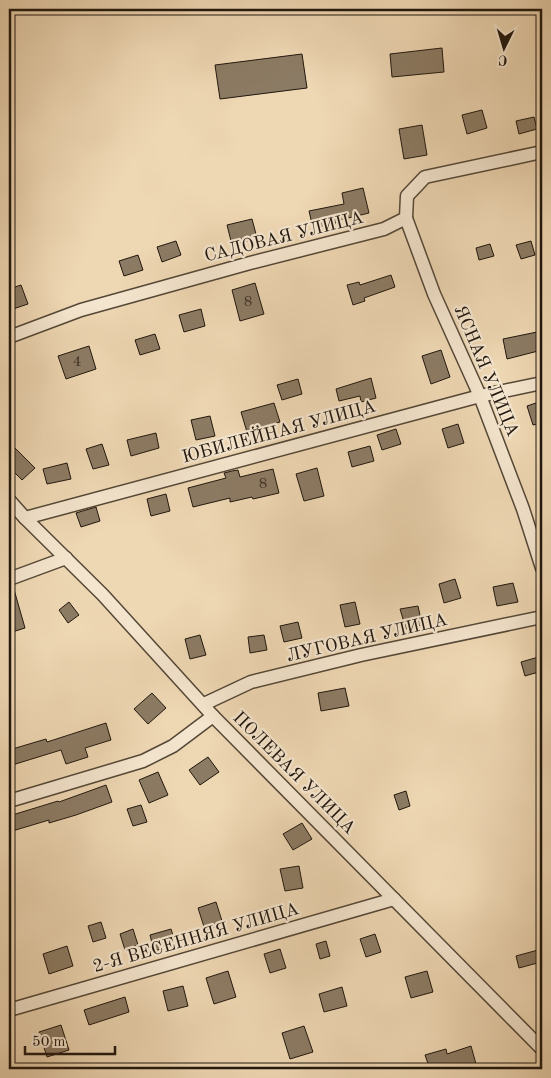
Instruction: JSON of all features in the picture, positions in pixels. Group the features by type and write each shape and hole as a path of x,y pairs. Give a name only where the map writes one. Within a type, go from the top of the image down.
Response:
{"street":[{"path":"406,218 407,196 425,177 542,152"},
{"name":"САДОВАЯ УЛИЦА","path":"9,338 81,310 250,263 384,229 406,218"},
{"name":"ЯСНАЯ УЛИЦА","path":"406,218 434,294 480,396 523,509 542,568"},
{"name":"ЮБИЛЕЙНАЯ УЛИЦА","path":"25,518 480,396 542,383"},
{"name":"ПОЛЕВАЯ УЛИЦА","path":"9,500 104,595 213,716 542,1049"},
{"path":"9,579 66,558"},
{"name":"ЛУГОВАЯ УЛИЦА","path":"204,704 251,682 361,655 542,617"},
{"path":"9,801 143,761 174,746 213,716"},
{"name":"2-Я ВЕСЕННЯЯ УЛИЦА","path":"9,1010 394,899"}],"building":[{"path":"442,48 444,72 392,77 390,54"},
{"path":"302,54 307,88 220,99 215,65"},
{"path":"482,110 487,128 467,134 462,115"},
{"path":"534,117 537,129 519,134 516,121"},
{"path":"422,125 427,155 404,159 399,129"},
{"path":"363,188 369,213 313,228 309,211 344,204 342,193"},
{"path":"252,219 257,238 232,245 227,225"},
{"path":"176,241 181,255 162,262 157,247"},
{"path":"531,241 535,255 521,259 516,245"},
{"path":"490,244 494,256 479,260 476,248"},
{"path":"138,255 143,270 124,276 119,261"},
{"path":"391,275 395,287 364,298 365,301 353,305 347,285 359,282 360,285"},
{"path":"255,283 264,314 240,321 232,290"},
{"path":"21,285 28,304 13,309 9,298 9,289"},
{"path":"201,309 205,326 184,332 179,315"},
{"path":"542,331 542,350 507,359 503,339"},
{"path":"155,334 160,349 140,355 135,340"},
{"path":"89,346 96,369 66,379 58,356"},
{"path":"441,350 450,377 431,384 422,356"},
{"path":"371,378 376,398 361,402 360,396 339,401 336,389"},
{"path":"298,379 302,394 282,400 277,385"},
{"path":"542,401 542,423 533,425 527,406"},
{"path":"274,403 280,422 247,432 241,412"},
{"path":"210,416 215,436 196,440 191,420"},
{"path":"458,424 464,443 448,448 442,429"},
{"path":"396,429 401,444 382,450 377,435"},
{"path":"156,433 159,448 131,456 127,440"},
{"path":"9,442 35,468 22,480 9,467"},
{"path":"102,444 109,465 93,469 86,449"},
{"path":"370,446 374,461 352,467 348,452"},
{"path":"67,463 71,479 47,484 43,469"},
{"path":"317,468 324,496 304,501 296,474"},
{"path":"273,469 279,493 230,502 230,498 193,507 188,488 226,478 224,473 232,471 238,470 240,477"},
{"path":"166,494 170,511 151,516 147,499"},
{"path":"96,507 100,521 81,527 76,513"},
{"path":"455,579 461,598 444,603 439,584"},
{"path":"513,583 518,602 497,606 493,587"},
{"path":"13,586 25,628 9,633 9,587"},
{"path":"69,602 79,615 68,623 59,610"},
{"path":"355,602 360,624 345,627 340,605"},
{"path":"418,606 422,625 406,629 400,609"},
{"path":"298,622 302,638 284,642 280,626"},
{"path":"200,635 206,655 190,659 185,639"},
{"path":"264,635 267,650 250,653 248,637"},
{"path":"542,656 542,671 525,676 521,662"},
{"path":"345,688 349,706 321,711 318,693"},
{"path":"152,693 166,708 148,724 134,709"},
{"path":"106,723 111,740 85,748 88,757 66,764 61,750 9,766 9,750 46,739 47,742"},
{"path":"208,757 219,772 200,785 189,770"},
{"path":"158,772 168,795 149,803 139,780"},
{"path":"106,785 112,802 49,823 49,820 9,832 9,816 59,802"},
{"path":"406,791 410,806 399,810 394,795"},
{"path":"141,805 147,822 133,826 127,809"},
{"path":"302,823 312,839 293,850 283,834"},
{"path":"299,866 303,888 285,891 280,869"},
{"path":"216,902 223,924 205,930 198,908"},
{"path":"101,922 106,938 93,942 88,926"},
{"path":"133,929 138,945 125,950 120,934"},
{"path":"171,929 176,945 154,951 150,935"},
{"path":"375,934 381,952 366,957 360,939"},
{"path":"326,941 330,956 320,959 316,944"},
{"path":"67,946 73,966 49,974 43,954"},
{"path":"280,949 286,968 270,973 264,954"},
{"path":"538,950 541,962 519,968 516,956"},
{"path":"228,971 236,997 214,1004 206,978"},
{"path":"427,971 433,992 411,998 405,977"},
{"path":"183,986 188,1006 168,1011 163,991"},
{"path":"342,987 347,1006 324,1012 319,994"},
{"path":"125,997 129,1012 89,1025 84,1010"},
{"path":"61,1025 69,1050 47,1057 39,1032"},
{"path":"304,1026 313,1052 290,1059 282,1033"},
{"path":"471,1046 476,1064 460,1069 430,1069 425,1055 446,1049 447,1054"}]}
